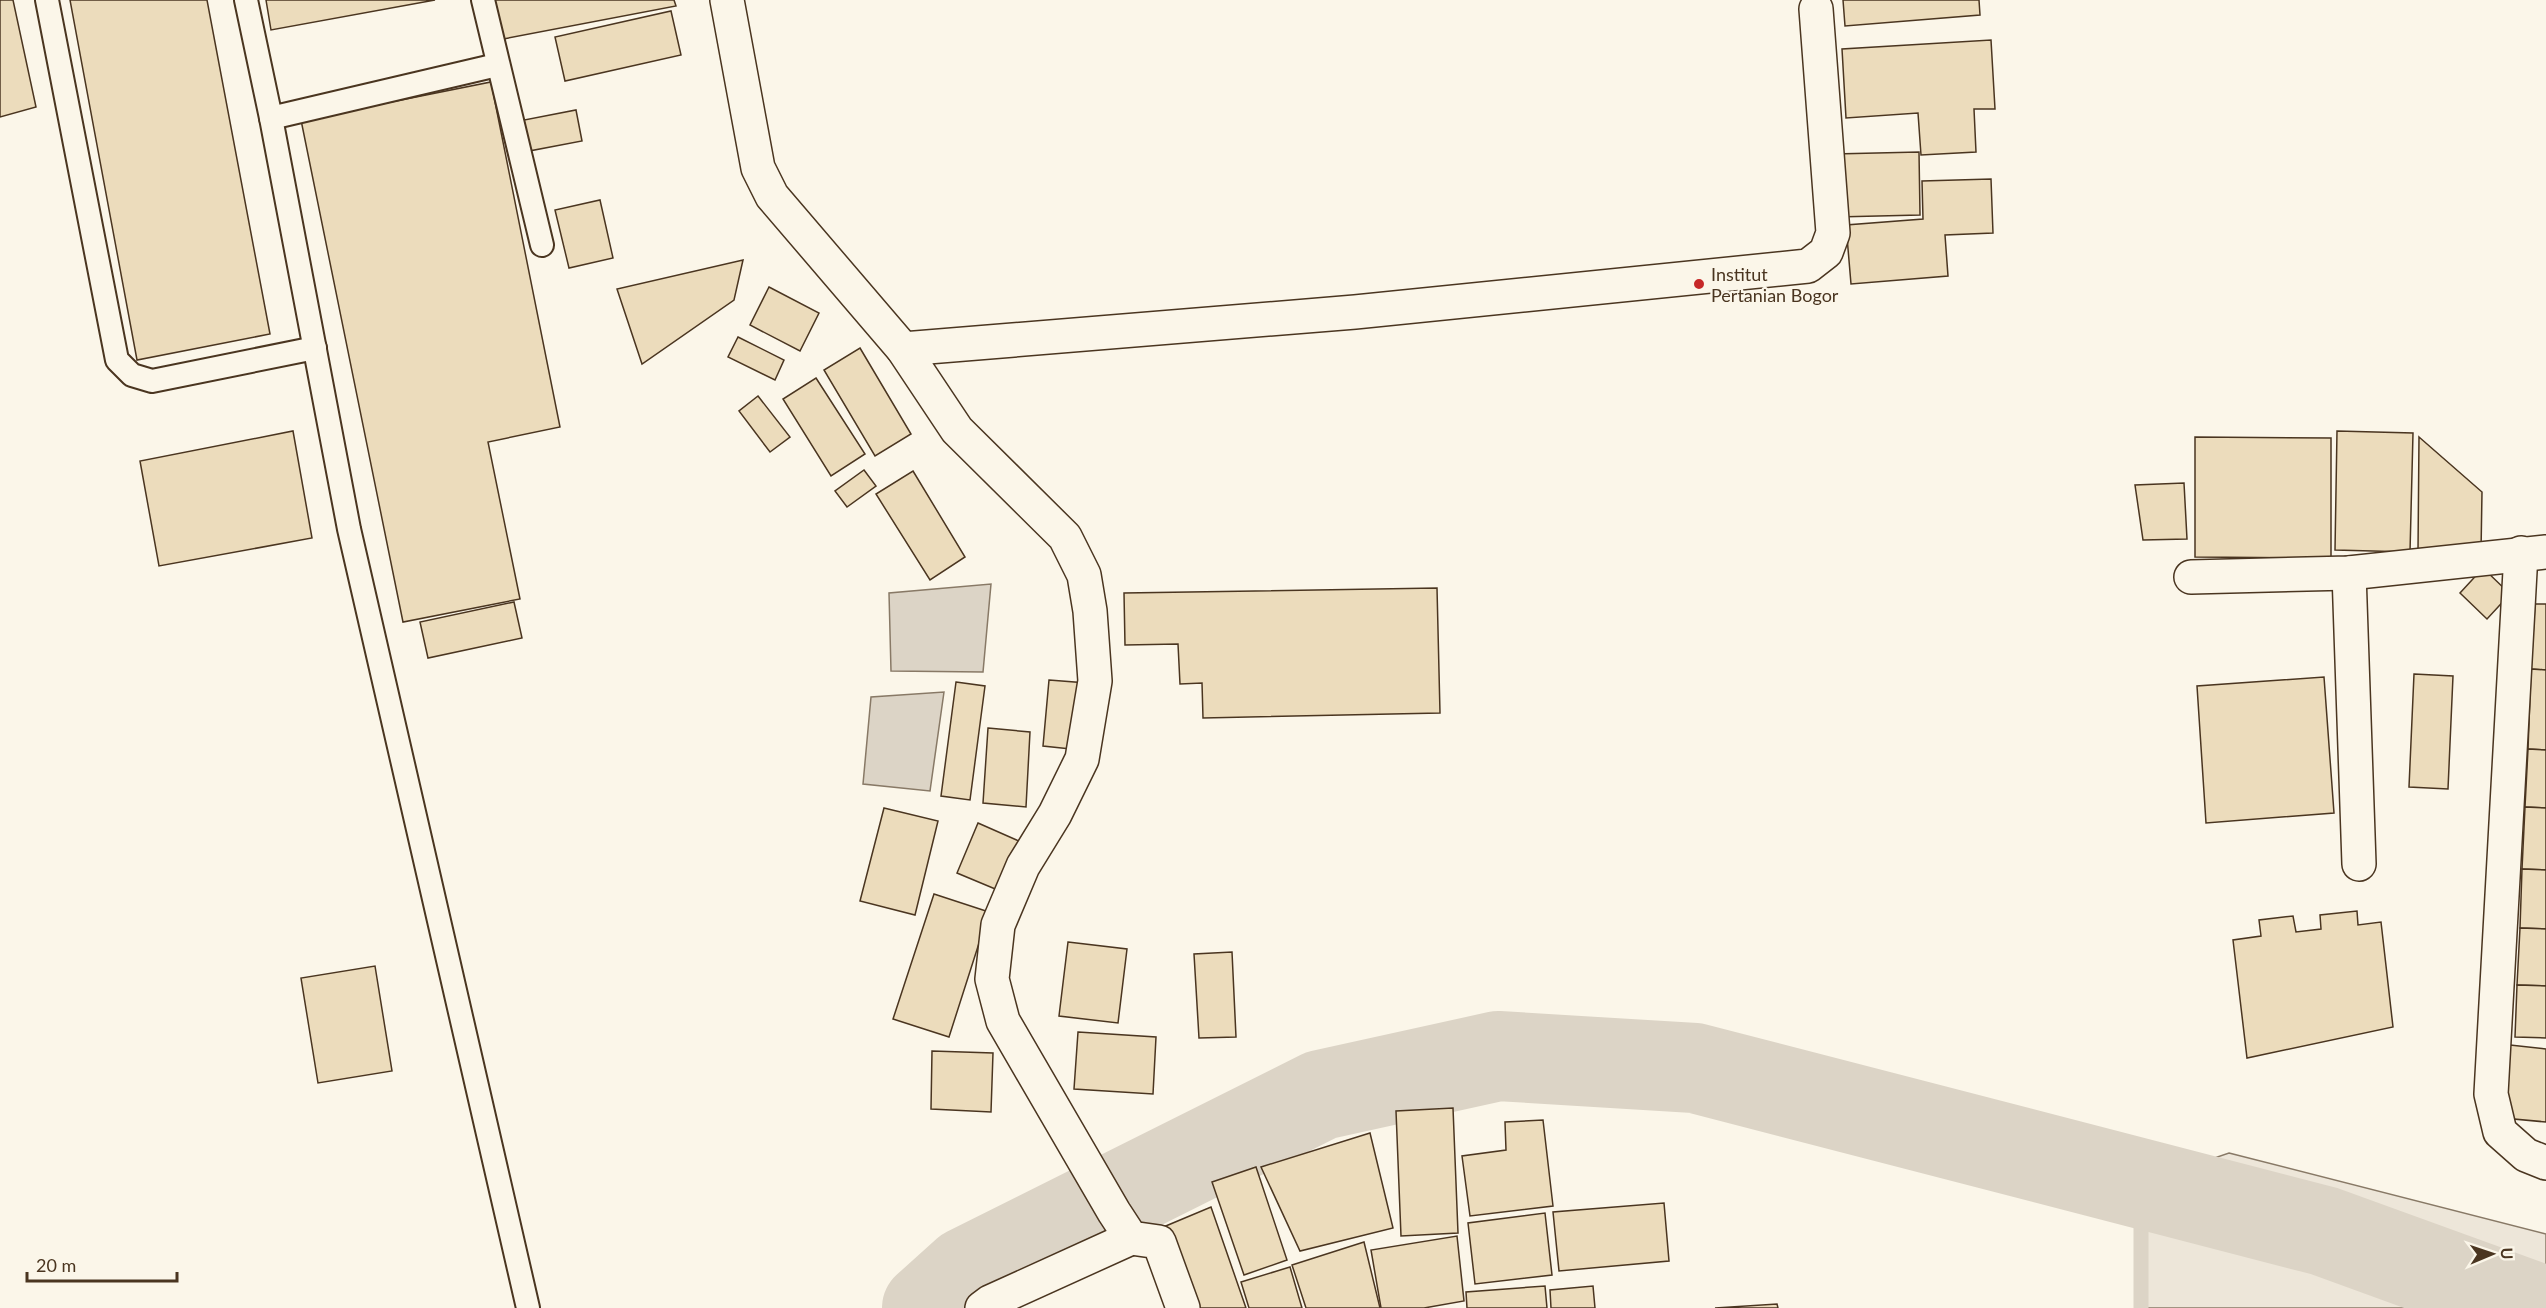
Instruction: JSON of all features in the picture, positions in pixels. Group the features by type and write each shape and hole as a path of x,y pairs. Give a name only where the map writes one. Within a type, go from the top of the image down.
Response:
{"street":[{"path":"727,0 758,168 772,196 903,349 957,430 1065,537 1084,575 1090,611 1095,681 1082,759 1055,814 1023,866 998,925 992,979 1003,1022 1123,1225 1160,1242 1183,1308"},
{"path":"903,349 1355,312 1808,266 1826,252 1833,233 1816,9"},
{"path":"2191,577 2349,573 2534,553 2491,1094 2500,1132 2526,1155 2546,1163"},
{"path":"2349,573 2359,864"},
{"path":"982,1308 1123,1225"}],"lane":[{"path":"46,0 117,360 132,375 152,381 315,348"},
{"path":"246,0 271,118 352,541 528,1308"},
{"path":"483,0 542,245"},
{"path":"271,118 497,65"}],"shaded area":[{"path":"991,584 983,672 891,671 889,593"},
{"path":"944,692 930,791 863,784 871,697"},
{"path":"2229,1153 2546,1234 2546,1308 2141,1308 2141,1183"}],"building":[{"path":"0,0 13,0 36,107 0,117"},
{"path":"70,0 207,0 270,334 137,360"},
{"path":"266,0 435,0 271,30"},
{"path":"491,0 674,0 676,6 498,40"},
{"path":"1843,0 1979,0 1980,15 1845,26"},
{"path":"671,11 681,55 565,81 555,37"},
{"path":"1991,40 1995,109 1974,109 1976,152 1921,155 1918,113 1846,118 1842,49"},
{"path":"491,82 560,427 488,442 520,599 403,622 301,120"},
{"path":"576,110 582,141 529,151 524,120"},
{"path":"1919,152 1920,215 1836,217 1834,154"},
{"path":"1991,179 1993,233 1945,235 1948,276 1851,284 1846,225 1923,219 1922,181"},
{"path":"600,200 613,258 569,268 555,210"},
{"path":"743,260 734,300 642,364 617,289"},
{"path":"769,287 819,313 800,351 750,325"},
{"path":"738,337 784,360 775,380 728,357"},
{"path":"860,348 911,434 875,456 824,370"},
{"path":"816,378 865,454 831,476 783,399"},
{"path":"758,396 790,437 770,452 739,411"},
{"path":"293,431 312,538 159,566 140,461"},
{"path":"2337,431 2413,433 2410,552 2335,550"},
{"path":"2195,437 2331,438 2331,558 2195,557"},
{"path":"2419,437 2482,492 2481,552 2418,552"},
{"path":"864,470 876,486 847,507 835,491"},
{"path":"913,471 965,557 930,580 876,494"},
{"path":"2184,483 2187,539 2143,540 2135,485"},
{"path":"2483,568 2510,594 2487,619 2460,593"},
{"path":"1437,588 1440,713 1203,718 1202,683 1180,684 1178,644 1125,645 1124,593"},
{"path":"514,602 522,638 428,658 420,622"},
{"path":"2535,604 2546,604 2546,670 2531,669"},
{"path":"2531,669 2546,670 2546,750 2528,749"},
{"path":"2414,674 2453,676 2448,789 2409,787"},
{"path":"2324,677 2334,813 2206,823 2197,686"},
{"path":"1049,680 1087,683 1080,750 1043,746"},
{"path":"956,682 985,686 970,800 941,796"},
{"path":"988,728 1030,732 1026,807 983,803"},
{"path":"2528,749 2546,750 2546,808 2525,807"},
{"path":"2525,807 2546,808 2546,870 2522,869"},
{"path":"884,808 938,821 915,915 860,901"},
{"path":"978,823 1021,842 1000,891 957,873"},
{"path":"2522,869 2546,870 2546,929 2520,928"},
{"path":"934,894 989,912 949,1037 893,1019"},
{"path":"2357,911 2358,925 2381,922 2393,1027 2247,1058 2233,940 2261,936 2259,920 2293,916 2296,932 2321,929 2320,915"},
{"path":"2520,928 2546,929 2546,986 2517,985"},
{"path":"1068,942 1127,949 1118,1023 1059,1016"},
{"path":"1232,952 1236,1037 1199,1038 1194,954"},
{"path":"375,966 392,1071 318,1083 301,978"},
{"path":"2517,985 2546,986 2546,1038 2515,1037"},
{"path":"1078,1032 1156,1037 1153,1094 1074,1089"},
{"path":"2510,1045 2546,1049 2546,1122 2503,1118"},
{"path":"932,1051 993,1053 991,1112 931,1109"},
{"path":"1453,1108 1458,1233 1401,1236 1396,1111"},
{"path":"1543,1120 1553,1206 1470,1216 1462,1156 1506,1150 1505,1122"},
{"path":"1370,1133 1393,1228 1300,1251 1261,1167"},
{"path":"1256,1167 1287,1260 1244,1275 1212,1182"},
{"path":"1664,1203 1669,1261 1559,1271 1553,1212"},
{"path":"1211,1207 1246,1308 1191,1308 1161,1228"},
{"path":"1545,1213 1552,1275 1475,1284 1468,1223"},
{"path":"1457,1236 1464,1301 1424,1308 1381,1308 1371,1250"},
{"path":"1364,1242 1380,1308 1306,1308 1292,1265"},
{"path":"1290,1267 1302,1308 1249,1308 1241,1282"},
{"path":"1545,1286 1547,1308 1467,1308 1466,1292"},
{"path":"1593,1286 1595,1308 1551,1308 1550,1290"},
{"path":"1777,1304 1778,1308 1715,1308"}],"waterway":[{"path":"927,1308 967,1272 1321,1095 1498,1056 1695,1068 2324,1231 2536,1308"},
{"path":"2141,1183 2141,1308"}],"place":[{"name":"Institut Pertanian Bogor","path":"1699,284"}]}
